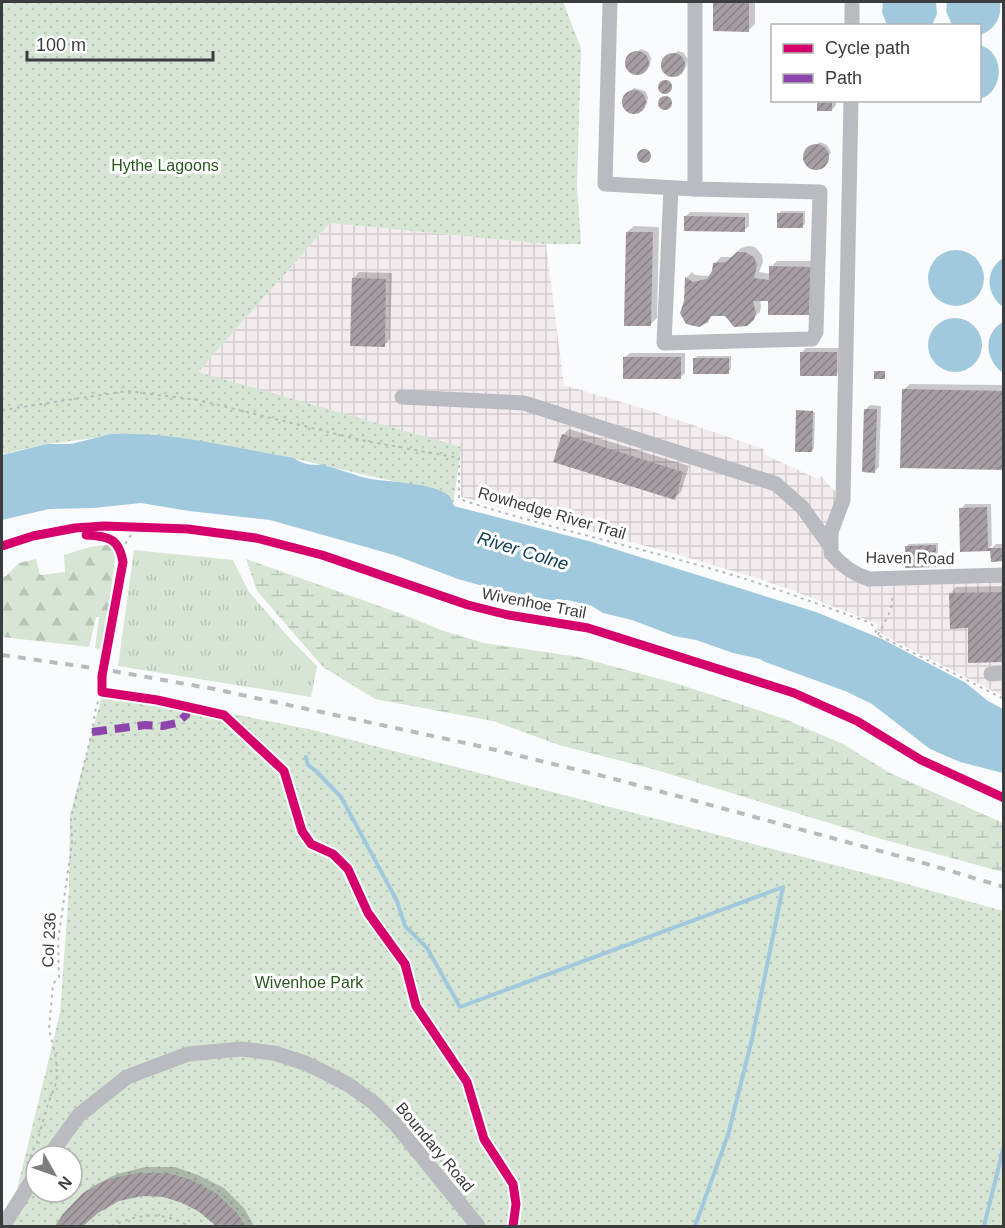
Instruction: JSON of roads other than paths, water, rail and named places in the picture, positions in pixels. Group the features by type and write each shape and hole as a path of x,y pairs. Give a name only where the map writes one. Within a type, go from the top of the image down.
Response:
{"street":[{"path":"610,2 605,184 820,192 816,332 812,339 664,343 671,188"},
{"path":"694,189 695,2"},
{"path":"852,2 852,24"},
{"path":"830,546 831,532 843,500 850,102"},
{"name":"Haven Road","path":"402,397 524,404 776,484 802,507 830,546 831,553 839,563 855,575 869,579 1004,575"},
{"name":"Boundary Road","path":"58,1144 79,1115 127,1077 188,1054 241,1049 274,1053 326,1073 349,1085 374,1103 397,1126 478,1227"},
{"path":"3,1227 24,1187"}],"water":[{"path":"883,2 936,2 937,14 932,24 887,24 882,12"},
{"path":"947,2 1000,2 1000,13 996,22 990,30 981,35 981,24 952,24 946,11"},
{"path":"981,46 994,55 998,63 998,80 988,95 981,98"},
{"path":"950,250 962,250 972,254 980,262 984,278 980,294 972,302 962,306 950,306 940,302 932,294 928,284 928,272 932,262 940,254"},
{"path":"1003,258 1003,307 993,296 990,276 997,263"},
{"path":"950,318 960,318 970,322 978,330 982,345 978,360 970,368 960,372 950,372 940,368 932,360 928,350 928,340 932,330 940,322"},
{"path":"1003,322 1003,373 992,361 988,347 992,333"},
{"name":"River Colne","path":"111,434 157,435 203,441 294,458 309,464 326,464 326,466 371,479 431,488 449,495 454,506 592,542 816,612 882,639 966,683 988,701 1003,709 1003,773 960,762 930,749 872,704 845,691 760,659 733,653 696,640 674,636 632,620 603,613 592,606 486,587 394,555 270,520 141,503 94,508 49,509 2,520 2,455 47,444 71,444"}],"waterway":[{"path":"306,757 308,765 341,797 397,901 405,926 427,948 460,1007 783,887 752,1039 728,1135 695,1226"},
{"path":"984,1226 1004,1146"}],"railway":[{"path":"2,655 107,670 214,689 479,746 607,777 917,861 1004,887"}],"park label":[{"name":"Hythe Lagoons","path":"165,165"},
{"name":"Wivenhoe Park","path":"309,982"}]}
